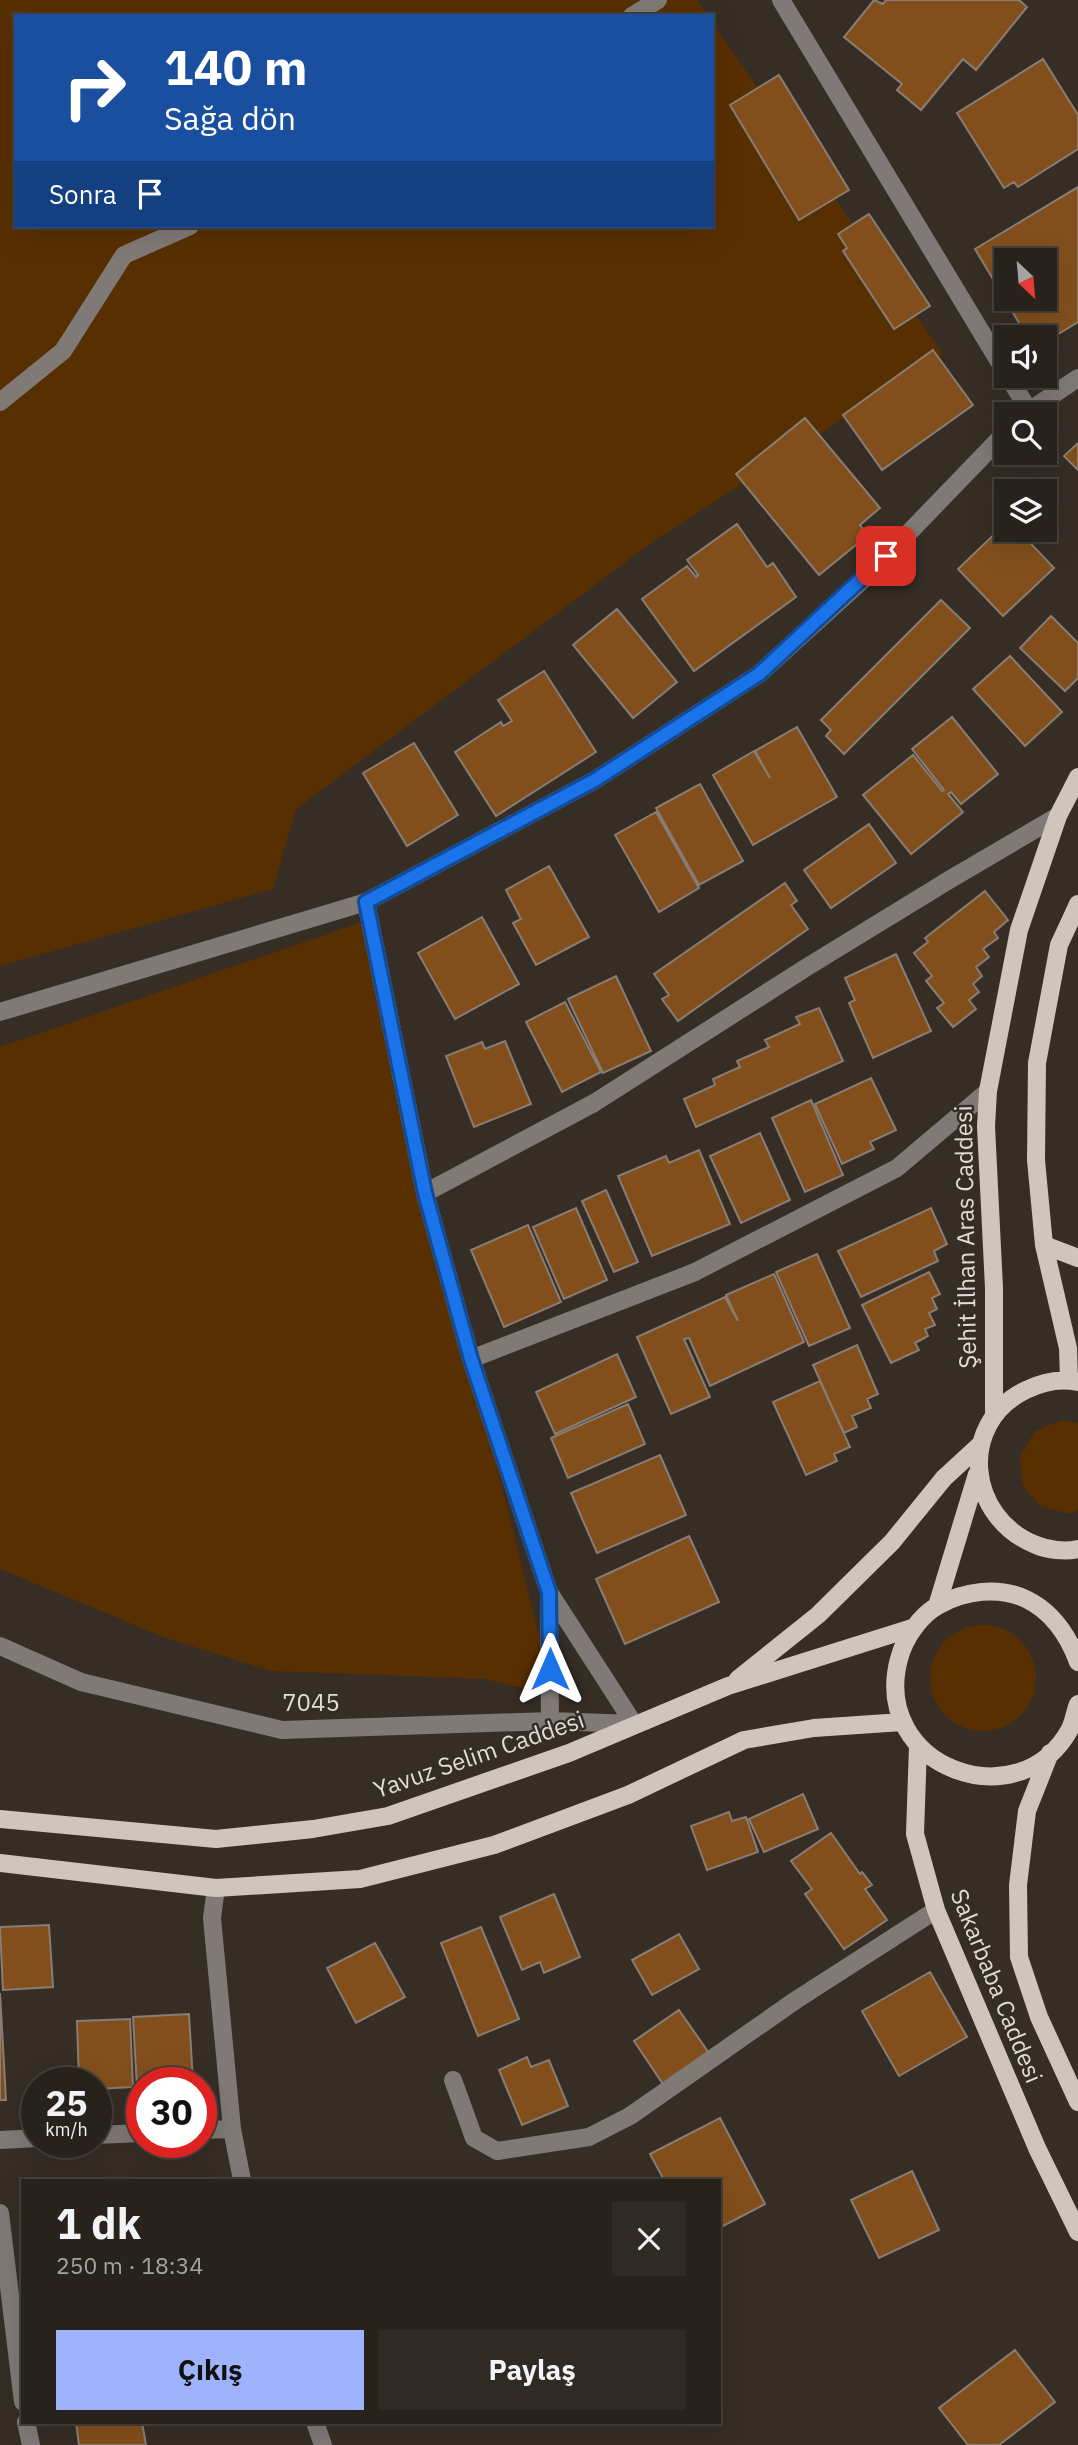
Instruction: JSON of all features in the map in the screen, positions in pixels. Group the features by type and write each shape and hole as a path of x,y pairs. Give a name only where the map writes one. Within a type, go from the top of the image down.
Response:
{"main road":[{"name":"Şehit İlhan Aras Caddesi","path":"994,1416 994,1288 986,1126 988,1091 1019,930 1058,816 1078,777"},
{"path":"937,1606 978,1471 981,1444 994,1416 1014,1395 1040,1383 1073,1381 1044,1245 1036,1160 1037,1063 1059,945 1078,904"},
{"path":"1044,1245 1078,1258"},
{"path":"728,1686 818,1615 892,1542 944,1478 981,1444"},
{"path":"978,1471 984,1497 999,1521 1020,1539 1045,1549 1078,1549"},
{"path":"1078,1662 1070,1639 1050,1615 1025,1598 995,1591 965,1594 937,1606 915,1627 902,1648 895,1672 896,1698 902,1721 918,1746 941,1765 968,1775 998,1777 1026,1769 1050,1753 1074,1727 1078,1703"},
{"name":"Yavuz Selim Caddesi","path":"0,1819 216,1839 313,1829 388,1816 569,1752 728,1686 915,1627"},
{"path":"0,1863 216,1888 359,1879 494,1845 628,1795 744,1740 814,1728 902,1721"},
{"name":"Sakarbaba Caddesi","path":"918,1746 915,1834 936,1910 1037,2148 1078,2232"},
{"name":"Sakarbaba Caddesi","path":"1050,1753 1027,1811 1018,1885 1019,1957 1039,2017 1078,2102"}],"street":[{"path":"635,14 658,0"},
{"path":"781,0 994,353"},
{"path":"2,397 63,351 124,255 185,228"},
{"path":"1041,402 1078,378"},
{"path":"0,1012 366,902 595,780 759,674 869,574 994,444"},
{"path":"425,1193 594,1103 807,967 1058,816"},
{"path":"366,902 425,1193 471,1359 549,1592 634,1724"},
{"path":"471,1359 695,1272 898,1168 988,1091"},
{"path":"549,1592 550,1721"},
{"name":"7045","path":"0,1646 81,1682 282,1730 550,1721 634,1724"},
{"path":"216,1888 212,1918 232,2129 242,2179"},
{"path":"453,2080 474,2138 497,2151 589,2137 630,2116 796,2000 936,1910"},
{"path":"217,2129 232,2129"},
{"path":"0,2140 21,2139"},
{"path":"0,2213 21,2386"},
{"path":"27,2424 32,2445"},
{"path":"315,2424 323,2445"}],"shaded area":[{"path":"0,0 697,0 707,14 14,14 14,228 714,228 714,25 943,354 651,543 296,809 273,889 0,966"},
{"path":"362,922 554,1696 485,1679 271,1671 166,1638 0,1569 0,1047"},
{"path":"1062,1420 1078,1423 1078,1510 1070,1514 1041,1507 1022,1485 1020,1456 1035,1431"},
{"path":"983,1625 1003,1629 1021,1640 1032,1658 1036,1678 1032,1698 1021,1716 1003,1727 983,1731 963,1727 945,1716 934,1698 930,1678 934,1658 945,1640 963,1629"}],"building":[{"path":"874,0 883,4 886,0 1019,0 1027,7 976,70 963,59 921,110 897,90 902,84 844,37"},
{"path":"1043,59 1078,115 1078,149 1018,187 1014,182 1004,188 957,113"},
{"path":"779,75 849,190 799,220 730,105"},
{"path":"1078,187 1078,322 1057,335 1057,325 1020,325 1013,312 1057,312 1057,248 994,248 994,281 975,249"},
{"path":"869,214 930,306 894,329 843,251 847,248 838,234"},
{"path":"933,350 973,405 882,470 843,415"},
{"path":"805,418 880,508 860,525 868,535 819,575 736,474"},
{"path":"1078,443 1078,470 1064,456"},
{"path":"737,524 767,567 773,563 796,597 694,671 642,599 687,566 696,577 698,575 687,560"},
{"path":"994,534 994,542 1029,542 1054,568 1003,616 958,569"},
{"path":"941,600 970,628 844,754 826,736 831,730 821,720"},
{"path":"617,609 677,682 633,718 573,645"},
{"path":"1051,616 1078,643 1078,678 1065,691 1020,648"},
{"path":"1010,656 1062,712 1025,746 973,689"},
{"path":"544,671 596,752 496,816 455,752 501,722 503,726 512,721 498,700"},
{"path":"952,717 998,774 961,804 951,792 948,794 963,812 911,854 863,795 913,755 942,791 944,790 912,749"},
{"path":"797,727 837,797 753,845 713,775 754,751 770,778 755,751"},
{"path":"414,743 458,815 407,846 363,773"},
{"path":"700,784 743,861 699,885 656,808"},
{"path":"656,812 699,888 659,912 615,835"},
{"path":"869,824 896,863 831,908 804,870"},
{"path":"549,866 589,937 536,965 513,923 521,919 506,890"},
{"path":"785,883 797,901 791,905 808,929 678,1021 662,999 669,995 654,974"},
{"path":"985,891 1008,920 994,932 998,938 983,949 989,957 976,967 982,976 973,984 979,992 969,1000 976,1009 953,1027 937,1008 944,1003 926,981 932,976 914,953 928,942 925,938"},
{"path":"482,917 519,984 455,1019 418,953"},
{"path":"896,954 931,1031 873,1058 849,1003 855,1000 845,978"},
{"path":"616,976 651,1051 603,1073 568,999"},
{"path":"565,1002 601,1072 562,1092 526,1022"},
{"path":"819,1008 843,1061 696,1127 684,1099 715,1085 713,1079 740,1067 737,1061 769,1047 765,1040 800,1024 796,1017"},
{"path":"505,1041 531,1104 474,1127 446,1056 482,1042 485,1049"},
{"path":"871,1078 896,1130 870,1142 874,1149 842,1164 815,1104"},
{"path":"811,1100 843,1175 805,1192 772,1118"},
{"path":"760,1133 790,1200 741,1223 710,1156"},
{"path":"699,1150 730,1224 652,1256 618,1176 666,1156 669,1163"},
{"path":"606,1190 638,1262 614,1272 582,1201"},
{"path":"576,1208 607,1280 564,1299 533,1227"},
{"path":"931,1208 947,1244 934,1251 938,1261 861,1297 838,1251"},
{"path":"528,1225 561,1302 504,1327 471,1250"},
{"path":"817,1254 850,1328 809,1346 776,1272"},
{"path":"929,1272 940,1294 932,1298 937,1309 929,1313 935,1325 925,1329 928,1336 915,1343 919,1350 891,1363 862,1305"},
{"path":"774,1274 804,1342 710,1386 689,1338 684,1339 710,1397 671,1414 637,1337 725,1297 738,1321 726,1295"},
{"path":"857,1345 878,1394 867,1399 871,1408 852,1416 857,1427 844,1433 813,1365"},
{"path":"617,1354 636,1397 555,1434 536,1392"},
{"path":"820,1381 850,1447 834,1454 837,1461 806,1475 773,1402"},
{"path":"628,1404 645,1444 568,1478 551,1438"},
{"path":"660,1455 686,1515 597,1553 571,1493"},
{"path":"689,1536 719,1602 625,1644 596,1579"},
{"path":"803,1794 818,1829 764,1852 749,1819"},
{"path":"729,1812 732,1821 746,1817 758,1852 707,1870 691,1826"},
{"path":"831,1833 860,1874 862,1872 872,1885 865,1889 887,1920 844,1949 805,1894 812,1889 791,1861"},
{"path":"554,1894 580,1957 544,1973 540,1962 522,1970 500,1917"},
{"path":"49,1925 53,1987 3,1990 0,1927"},
{"path":"481,1927 519,2019 478,2036 441,1943"},
{"path":"679,1934 699,1969 652,1995 632,1960"},
{"path":"375,1943 405,1997 356,2023 327,1968"},
{"path":"930,1972 967,2037 899,2076 862,2011"},
{"path":"0,1993 6,2100 0,2100"},
{"path":"679,2010 711,2056 665,2087 634,2041"},
{"path":"189,2014 192,2067 136,2067 133,2017"},
{"path":"130,2019 132,2067 126,2067 126,2087 112,2088 112,2067 79,2067 77,2021"},
{"path":"527,2057 531,2067 549,2060 568,2106 522,2125 499,2070"},
{"path":"720,2118 765,2204 721,2227 721,2179 663,2179 650,2154"},
{"path":"912,2171 939,2230 879,2258 851,2200"},
{"path":"1015,2350 1055,2402 999,2445 968,2445 939,2408"},
{"path":"76,2424 142,2424 146,2445 79,2445"}],"route":[{"path":"550,1669 549,1592 471,1359 425,1193 366,902 595,780 759,674 886,556"}]}
